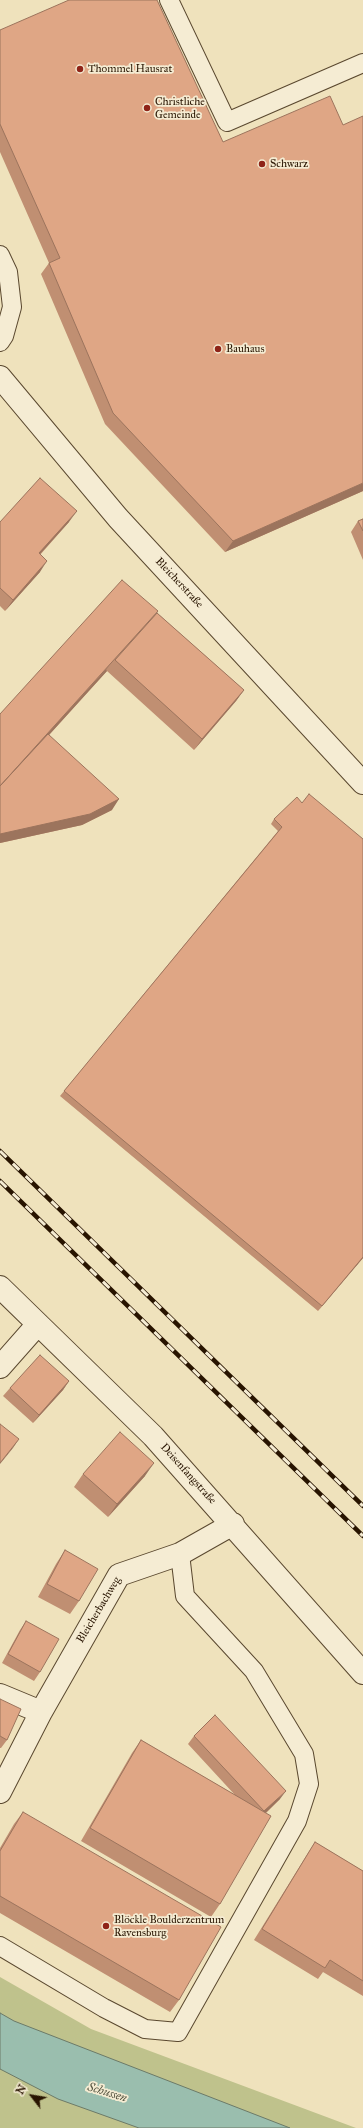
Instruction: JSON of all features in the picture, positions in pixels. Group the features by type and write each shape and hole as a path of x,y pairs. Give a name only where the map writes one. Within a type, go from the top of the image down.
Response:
{"street":[{"name":"Bleicherstraße","path":"0,377 118,518 363,783"},
{"name":"Deisenfangstraße","path":"0,1287 153,1436 233,1524 363,1673"},
{"path":"0,1366 38,1324"},
{"name":"Bleicherbachweg","path":"0,1792 40,1712 119,1574 180,1554 233,1524"},
{"path":"0,1695 40,1712"}],"lane":[{"path":"169,0 227,122 363,63"},
{"path":"0,255 8,272 12,307 4,336 0,342"},
{"path":"0,1946 104,2008 145,2029 178,2032 297,1821 309,1784 304,1754 254,1671 185,1596 180,1554"}],"green space":[{"path":"0,1977 91,2029 356,2128 0,2128"}],"water":[{"name":"Schussen","path":"0,2013 14,2021 290,2128 139,2128 58,2099 0,2069"}],"building":[{"name":"Bauhaus","path":"69,0 157,0 223,142 330,96 343,125 363,116 363,483 233,541 113,413 49,263 60,258 0,124 0,30"},
{"path":"40,478 77,511 39,553 47,561 13,600 0,588 0,522"},
{"path":"363,519 363,531 358,521"},
{"path":"122,580 158,611 0,786 0,714"},
{"path":"157,613 244,690 202,739 115,660"},
{"path":"48,734 119,799 90,814 0,834 0,786"},
{"path":"309,794 363,839 363,1257 322,1306 64,1091 282,827 274,819 297,797 302,803"},
{"path":"40,1355 69,1381 39,1415 10,1388"},
{"path":"0,1424 19,1439 0,1463"},
{"path":"120,1432 154,1463 117,1504 83,1474"},
{"path":"65,1550 98,1569 79,1601 47,1584"},
{"path":"26,1621 59,1639 40,1672 8,1654"},
{"path":"0,1699 21,1709 7,1740 0,1736"},
{"path":"215,1715 286,1791 264,1811 194,1736"},
{"path":"141,1740 271,1816 220,1904 90,1828"},
{"name":"Blöckle Boulderzentrum Ravensburg","path":"23,1812 221,1927 179,2000 0,1896 0,1851"},
{"path":"315,1842 363,1871 363,1981 330,1960 325,1968 262,1929"}],"railway":[{"path":"0,1151 363,1506"},
{"path":"0,1181 363,1536"}],"place":[{"name":"Thommel Hausrat","path":"80,69"},
{"name":"Christliche Gemeinde","path":"147,108"},
{"name":"Schwarz","path":"262,164"},
{"name":"Bauhaus","path":"218,349"},
{"name":"Blöckle Boulderzentrum Ravensburg","path":"106,1926"}]}
